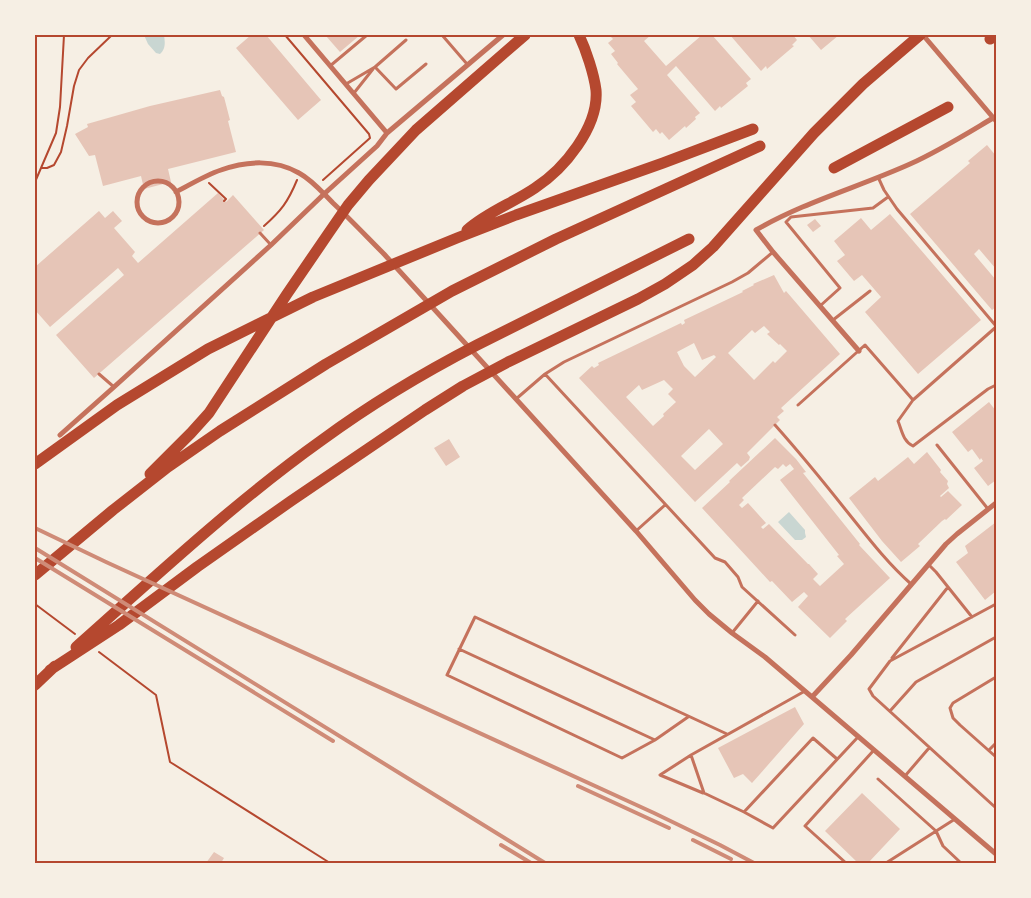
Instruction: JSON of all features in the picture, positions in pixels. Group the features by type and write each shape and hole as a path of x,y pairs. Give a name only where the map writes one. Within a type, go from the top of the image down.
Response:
{"highway":[{"path":"113,510 192,433 208,413 348,205 369,180 416,130 525,35"},
{"path":"457,238 490,213 524,195 553,175 565,162 588,128 595,107 596,90 585,48 579,35"},
{"path":"50,670 118,625 364,450 425,410 508,362 638,299 693,265 713,247 814,133 863,84 922,35"},
{"path":"834,168 948,107"},
{"path":"35,464 117,406 208,349 313,298 516,215 664,164 752,129"},
{"path":"35,574 168,467 220,431 326,364 452,291 556,239 760,146"},
{"path":"35,685 179,555 261,486 322,440 382,399 443,363 487,340 689,239"}],"street":[{"path":"60,435 311,208 377,146 387,132 503,35"},
{"path":"859,351 756,230 775,219 820,199 920,160 995,119 922,35"},
{"path":"306,37 387,132"},
{"path":"176,192 221,170 257,163 274,164 288,168 299,173 316,186 384,254 636,531 695,600 732,633 765,658 906,776 996,854"},
{"path":"157,180 165,182 173,186 176,192 179,198 178,206 175,214 169,220 160,223 152,222 144,219 139,212 136,204 137,195 148,182 157,180"},
{"path":"812,697 957,534 996,503"}],"lane":[{"path":"306,37 314,35"},
{"path":"330,66 367,35"},
{"path":"442,35 467,64"},
{"path":"346,84 375,66 406,40"},
{"path":"375,66 396,90 426,64"},
{"path":"354,94 375,66"},
{"path":"878,177 888,197 897,209 996,325 913,400 898,421 904,439 913,446 988,389 996,385"},
{"path":"820,306 840,288 786,222 791,218 874,208 888,197"},
{"path":"260,233 271,245"},
{"path":"516,399 545,374 564,362 732,282 748,273 773,252"},
{"path":"833,321 870,291"},
{"path":"798,404 865,345 913,400"},
{"path":"99,374 114,387"},
{"path":"545,374 715,558 725,562 738,576 742,587 795,635"},
{"path":"775,425 817,473 881,554 911,584"},
{"path":"938,445 988,508"},
{"path":"636,531 665,504"},
{"path":"929,564 972,617"},
{"path":"948,587 869,689 873,696 996,808"},
{"path":"732,633 758,601"},
{"path":"890,661 996,604"},
{"path":"688,717 655,740 622,758 447,676 474,617 727,734"},
{"path":"890,711 916,682 996,636"},
{"path":"460,649 655,740"},
{"path":"996,677 953,703 950,708 953,718 996,757"},
{"path":"805,691 692,754 660,775 704,793 773,828 858,736"},
{"path":"744,812 813,738 837,759"},
{"path":"988,750 996,743"},
{"path":"906,776 929,748"},
{"path":"846,863 805,826 874,750"},
{"path":"692,754 704,793"},
{"path":"878,779 936,831 943,846 961,863"},
{"path":"886,863 955,819"}],"path":[{"path":"35,182 56,133 60,107 64,35"},
{"path":"42,168 54,165 61,152 74,86 80,70 88,58 112,35"},
{"path":"285,35 370,134 370,138 316,186"},
{"path":"262,228 284,207 299,173"},
{"path":"206,176 210,184 226,199 224,200"},
{"path":"35,604 80,638"},
{"path":"96,649 156,694 170,762 330,863"}],"shaded area":[{"path":"144,35 164,35 164,48 160,54 156,53 148,44"},
{"path":"789,512 805,530 806,537 802,540 795,540 778,522"}],"building":[{"path":"251,35 266,35 321,100 298,120 236,48"},
{"path":"327,35 360,35 340,52"},
{"path":"609,35 651,35 644,41 666,66 702,35 712,35 751,79 746,83 748,86 715,111 676,66 667,75 700,113 686,128 685,126 669,140 662,132 660,134 656,129 653,132 631,106 636,102 630,95 638,89 611,54 615,51 608,43 613,39"},
{"path":"730,35 793,35 797,40 792,45 794,46 767,69 766,66 761,71"},
{"path":"808,35 839,35 821,50"},
{"path":"220,90 224,97 230,120 228,121 236,152 168,169 171,182 144,189 141,176 103,186 95,155 89,156 75,134 88,127 87,124 150,106"},
{"path":"987,145 996,156 996,269 979,249 974,254 996,280 996,307 992,310 910,214 970,163 968,161"},
{"path":"218,193 226,202 233,195 264,230 94,378 56,335 124,275 118,268 50,327 35,310 35,267 99,211 105,218 113,211 122,221 114,228 135,252 132,256 138,263"},
{"path":"890,214 981,320 918,374 865,312 881,297 862,275 854,281 837,261 845,255 834,241 861,218 871,230"},
{"path":"815,219 821,226 813,232 807,225"},
{"path":"774,275 784,293 786,291 840,354 781,408 784,411 777,417 780,420 747,453 750,457 749,460 741,467 737,463 695,502 579,378 592,366 594,368 599,365 598,363 681,323 682,325 685,323 684,320 743,292 753,284","holes":["764,326 770,332 767,334 787,351 775,363 773,361 754,380 728,353 752,330 755,333","694,343 702,360 714,355 716,357 695,377 684,366 677,352","664,380 673,389 668,394 676,402 653,426 626,397 639,385 642,390","709,429 723,444 695,470 681,456"]},
{"path":"989,402 996,411 996,480 988,486 974,468 983,461 981,458 980,460 972,449 968,452 952,432"},
{"path":"775,438 796,459 806,472 803,473 859,545 890,578 845,619 847,621 830,638 798,607 808,596 804,592 792,602 772,581 770,582 702,508","holes":["783,464 786,467 790,464 794,469 780,480 844,564 820,586 813,579 818,574 809,564 769,524 763,529 761,527 766,523 748,503 742,508 739,505 744,500 742,498 775,467 778,469"]},
{"path":"449,439 460,457 446,466 434,448"},
{"path":"927,452 948,481 949,488 940,496 948,491 962,505 946,520 942,521 918,544 920,546 901,562 882,541 849,498 875,477 878,481 908,457 914,464"},
{"path":"996,522 996,591 985,600 956,562 968,553 965,546"},
{"path":"795,707 804,724 752,783 743,774 734,778 718,748"},
{"path":"862,793 900,829 868,863 858,863 825,831"},
{"path":"214,852 224,858 221,863 206,863"}],"railway":[{"path":"35,528 654,813 754,863"},
{"path":"35,548 545,863"},
{"path":"35,558 333,741"},
{"path":"578,786 669,828"},
{"path":"693,840 731,859"},
{"path":"501,845 531,863"}]}
